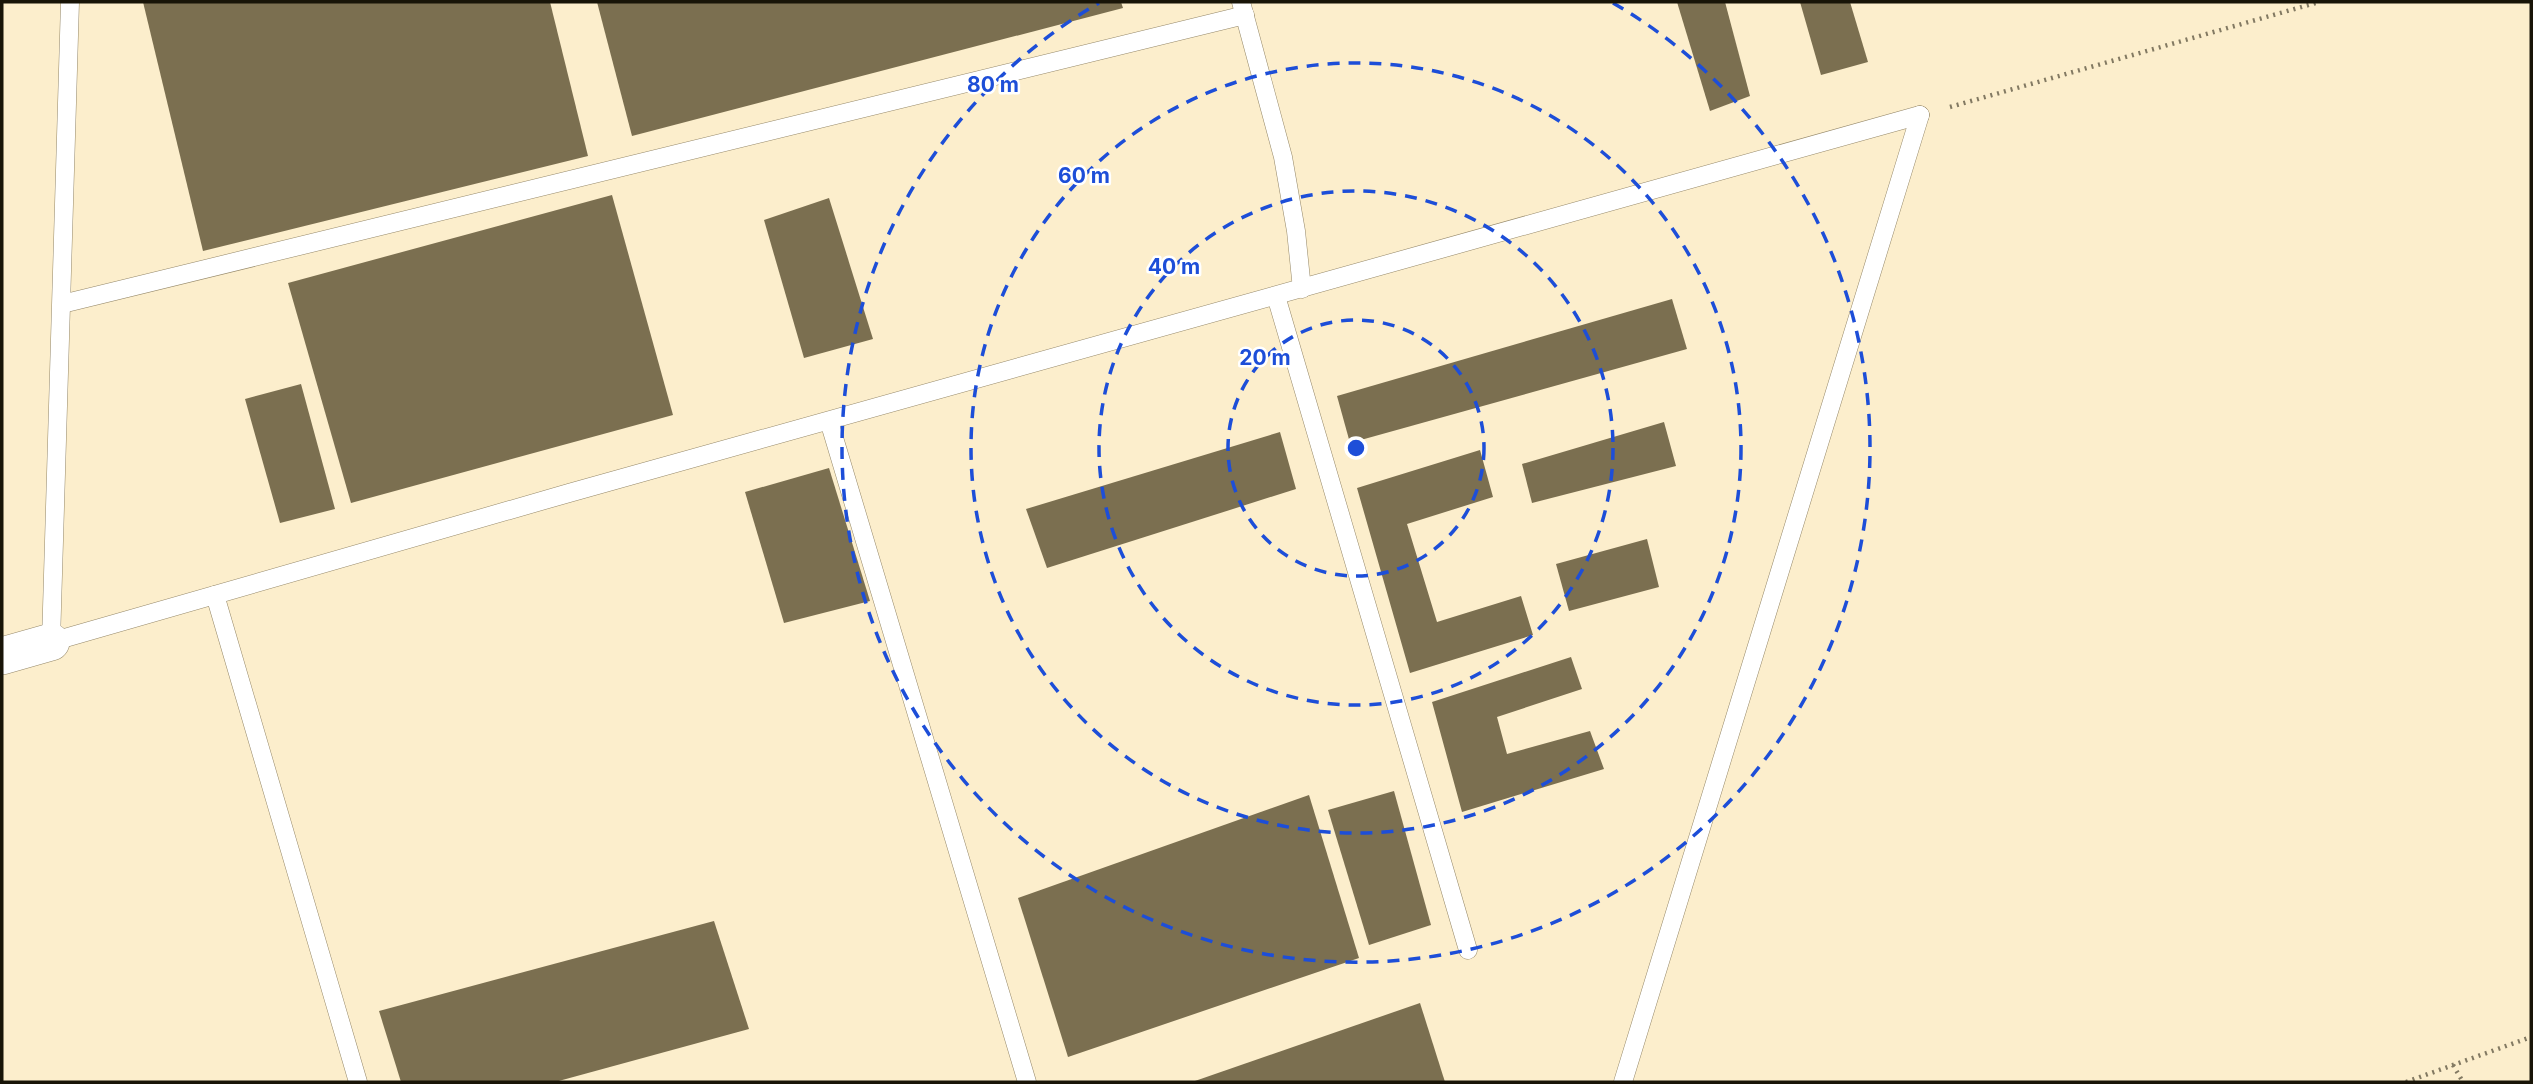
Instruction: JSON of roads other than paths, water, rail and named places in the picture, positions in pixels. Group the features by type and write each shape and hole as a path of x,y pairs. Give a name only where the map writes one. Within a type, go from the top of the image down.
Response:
{"street":[{"path":"2,656 51,642"}],"lane":[{"path":"70,2 51,642 1920,116 1623,1082"},
{"path":"62,304 1243,8 1283,158 1296,230 1301,289"},
{"path":"1276,296 1468,950"},
{"path":"829,421 1027,1082"},
{"path":"215,595 358,1082"}]}
